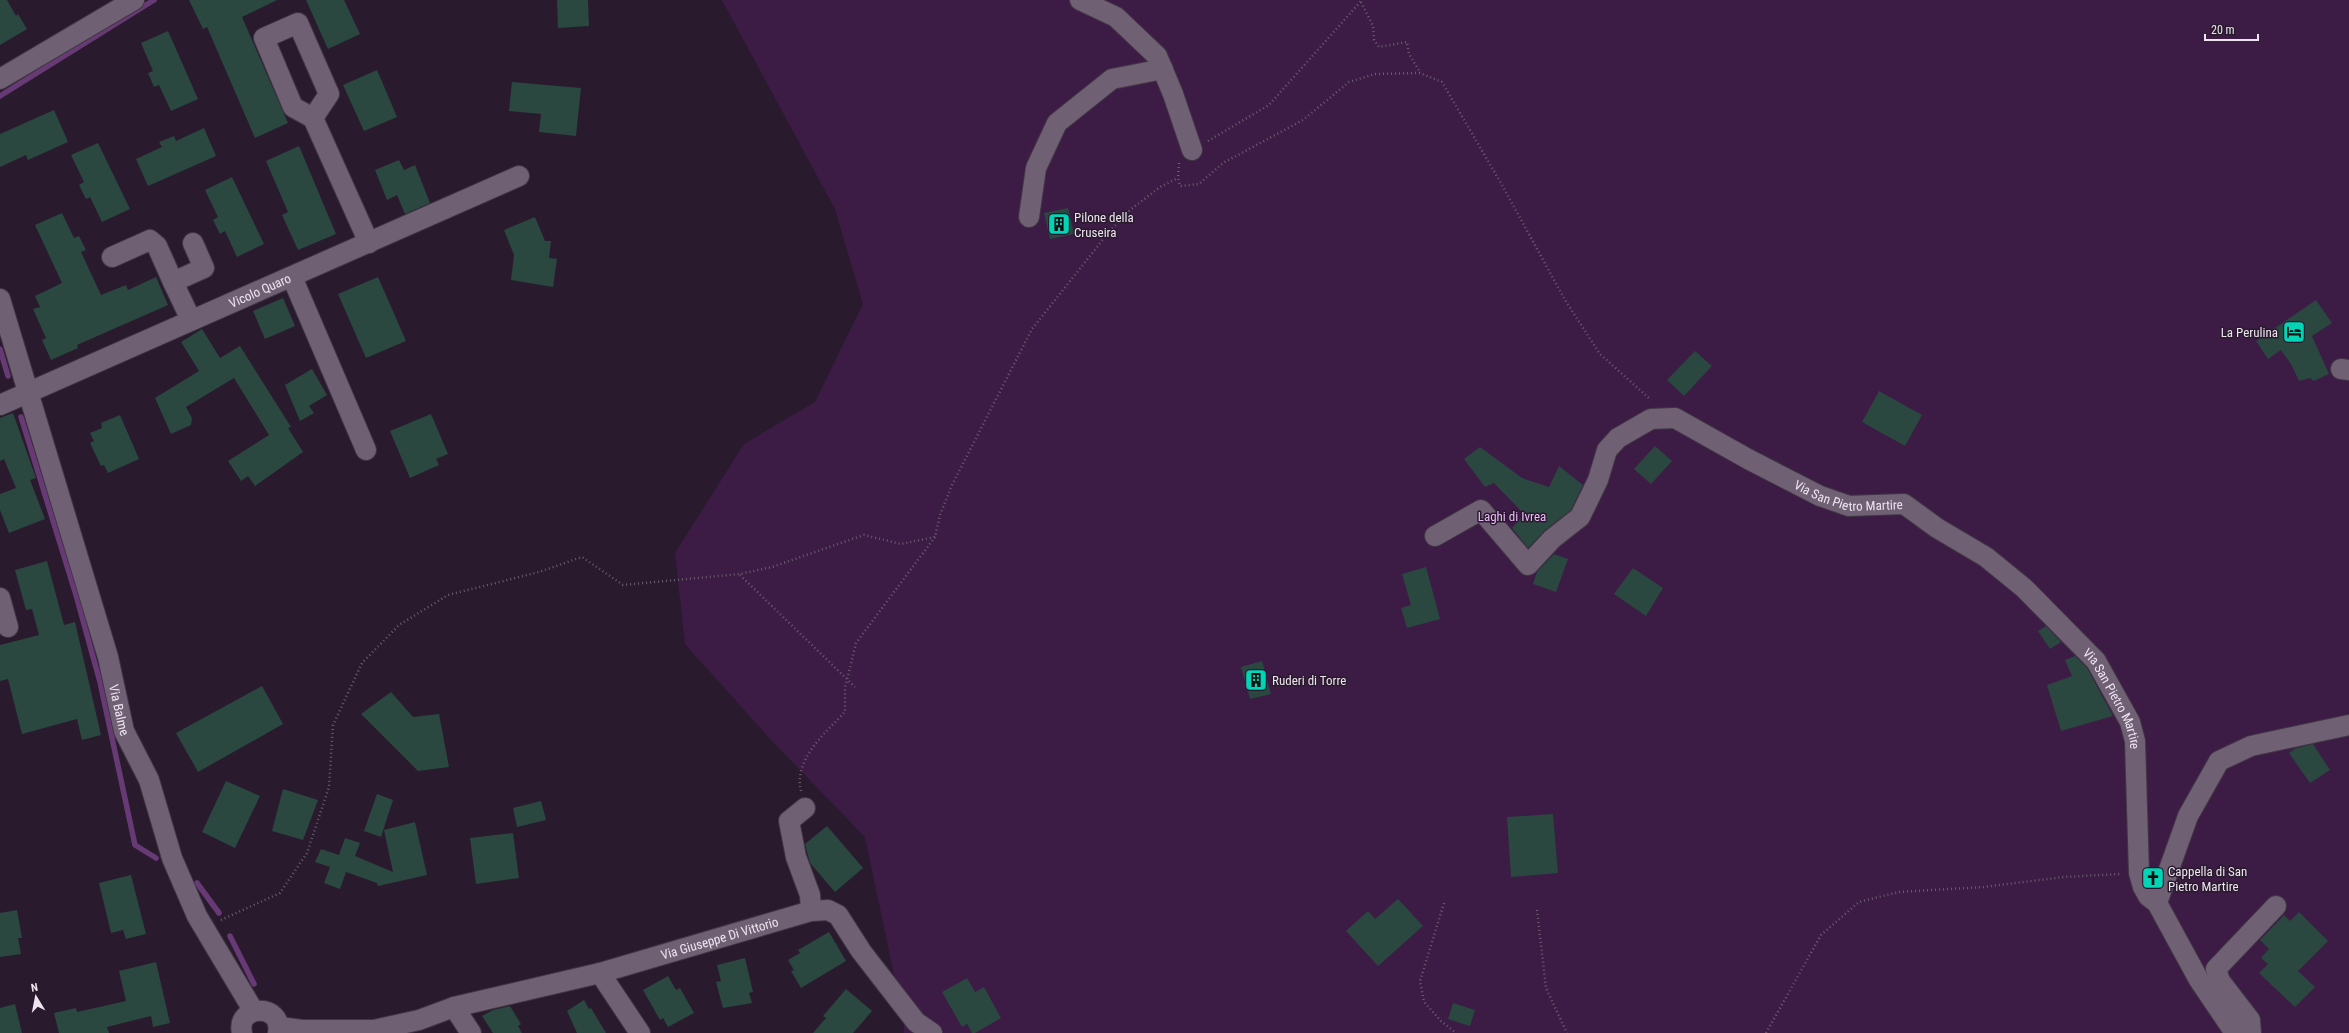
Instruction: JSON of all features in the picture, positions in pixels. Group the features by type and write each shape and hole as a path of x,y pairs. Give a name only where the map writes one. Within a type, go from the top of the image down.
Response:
{"street":[{"path":"0,79 134,0"},
{"path":"1080,0 1116,17 1157,56 1192,150"},
{"path":"1029,216 1036,168 1057,123 1112,79 1163,69"},
{"path":"313,118 369,243"},
{"name":"Vicolo Quaro","path":"0,405 519,176"},
{"path":"112,256 150,240 157,246 191,320"},
{"path":"173,282 204,268 192,243"},
{"path":"292,277 366,450"},
{"name":"Via Balme","path":"0,299 108,657 124,731 149,780 172,858 204,928 253,1010"},
{"path":"1435,536 1481,510 1528,565 1552,539 1580,518 1598,480 1607,450 1618,438 1651,419 1675,418"},
{"name":"Via San Pietro Martire","path":"1675,418 1748,459 1820,496 1849,506 1904,504 1937,528 1986,557 2024,588 2096,661 2130,722 2135,741 2138,873 2143,887 2148,896 2157,903 2199,980 2235,1033"},
{"path":"0,598 8,626"},
{"path":"2157,903 2164,888 2188,816 2219,762 2251,746 2349,725"},
{"path":"805,808 789,821 796,857 810,895 811,911"},
{"path":"2251,1033 2250,1020 2220,981 2216,969 2276,906"},
{"name":"Via Giuseppe Di Vittorio","path":"279,1030 374,1030 419,1020 454,1007 600,973 811,911 828,910 838,915 861,952 916,1022 932,1033"},
{"path":"600,973 640,1033"},
{"path":"454,1007 471,1033"},
{"path":"242,1033 241,1028 244,1017 253,1010 265,1010 275,1016 279,1030"}],"path":[{"path":"1420,73 1409,54 1407,42 1379,47 1374,40 1373,26 1362,1 1268,105 1192,150 1179,163 1178,178 1180,186 1199,184 1229,160 1303,120 1349,82 1375,74 1420,73 1442,82 1502,185 1565,300 1600,354 1660,407 1675,418"},
{"path":"805,808 799,782 805,760 821,738 845,712 845,688 856,644 935,537 940,515 952,485 989,417 1001,385 1021,353 1032,329 1109,232 1130,210 1160,188 1178,178"},
{"path":"204,928 280,893 308,853 329,787 333,725 362,663 399,625 448,595 539,572 582,557 623,585 740,574 772,568 864,535 901,544 935,537"},
{"path":"740,574 855,686"},
{"path":"1766,1033 1821,935 1859,902 1899,892 1982,887 2064,877 2138,873"},
{"path":"1444,903 1420,981 1424,1002 1441,1021 1456,1033"},
{"path":"1537,910 1546,988 1567,1033"}],"green space":[{"name":"Laghi di Ivrea","path":"722,0 2349,0 2349,1033 904,1033 904,1022 865,837 773,742 685,644 675,553 744,444 815,402 863,304 835,209"}],"building":[{"path":"0,0 7,0 16,16 18,14 27,29 0,45"},
{"path":"189,0 277,0 242,17 288,123 255,138 207,27 203,29"},
{"path":"306,0 344,0 360,34 328,49"},
{"path":"557,0 588,0 589,26 558,28"},
{"path":"168,31 198,99 171,111 159,85 154,87 148,73 153,71 141,43"},
{"path":"377,70 397,117 364,131 343,85"},
{"path":"512,82 581,88 576,136 539,132 541,114 509,111"},
{"path":"54,110 68,142 28,160 26,155 0,167 0,134"},
{"path":"204,128 216,156 148,186 136,159 162,147 159,142 174,136 176,141"},
{"path":"98,143 130,209 102,222 90,197 86,199 79,185 84,182 71,155"},
{"path":"299,146 336,234 298,250 282,215 288,212 266,161"},
{"path":"399,160 404,170 415,165 430,203 405,214 397,195 387,200 375,170"},
{"path":"232,177 264,244 237,257 225,231 220,234 213,220 218,217 205,190"},
{"name":"Pilone della Cruseira","path":"1068,208 1074,234 1050,239 1044,213"},
{"path":"62,213 74,238 79,236 86,250 81,252 101,295 126,285 128,290 156,277 168,305 77,345 78,348 51,360 42,340 46,338 33,309 40,307 35,296 62,283 35,225"},
{"path":"535,217 545,241 551,241 549,258 557,259 553,287 511,280 514,255 504,230"},
{"path":"378,277 406,341 366,358 338,294"},
{"path":"283,298 295,326 265,339 253,311"},
{"name":"La Perulina","path":"2316,300 2332,323 2312,336 2329,374 2314,381 2310,378 2299,381 2291,364 2281,350 2268,359 2256,341"},
{"path":"202,329 220,358 240,346 291,427 288,428 303,452 255,486 248,476 241,481 228,461 269,435 234,378 186,407 192,418 191,425 171,434 155,398 199,371 181,342"},
{"path":"1695,351 1712,366 1684,396 1667,380"},
{"path":"312,369 327,395 309,406 314,413 300,421 285,385"},
{"path":"1879,391 1922,415 1905,446 1862,422"},
{"path":"13,413 36,478 30,480 45,519 9,533 0,510 0,494 16,488 4,459 0,461 0,418"},
{"path":"431,414 448,454 436,459 439,465 410,478 390,431"},
{"path":"120,415 139,459 108,473 104,465 101,466 90,443 94,441 90,433 102,428 101,423"},
{"path":"1655,446 1672,461 1651,484 1634,469"},
{"path":"1480,447 1522,478 1549,487 1559,466 1583,485 1571,510 1545,530 1528,548 1512,528 1524,514 1494,483 1485,487 1464,459"},
{"path":"1554,554 1568,559 1556,592 1533,584 1537,572"},
{"path":"47,561 64,625 75,622 101,735 82,740 77,719 22,734 8,679 0,681 0,645 39,635 32,609 26,610 15,570"},
{"path":"1426,567 1440,619 1407,628 1401,608 1411,605 1402,574"},
{"path":"1633,568 1663,588 1646,616 1614,594"},
{"path":"2046,626 2061,642 2050,649 2038,631"},
{"path":"2075,656 2087,668 2113,716 2061,731 2047,685 2072,676 2065,660"},
{"name":"Ruderi di Torre","path":"1262,661 1271,694 1250,699 1241,667"},
{"path":"262,686 283,724 198,772 176,733"},
{"path":"391,692 413,717 439,714 449,767 418,771 361,714"},
{"path":"2313,744 2330,770 2310,783 2289,753 2296,748"},
{"path":"226,781 260,796 235,848 202,832"},
{"path":"283,789 318,800 303,840 272,831"},
{"path":"377,794 393,800 381,837 364,831"},
{"path":"541,801 546,820 517,827 513,808"},
{"path":"1553,814 1558,873 1511,877 1507,817"},
{"path":"415,822 427,875 378,886 377,883 346,872 340,889 324,883 330,867 315,862 321,849 339,855 345,838 360,843 355,856 393,872 384,830"},
{"path":"827,826 863,868 835,892 810,863 805,844"},
{"path":"513,833 519,878 476,884 470,838"},
{"path":"131,875 146,934 126,939 123,930 111,933 99,883"},
{"path":"1398,899 1423,926 1378,966 1346,931 1368,911 1375,919"},
{"path":"17,910 22,938 18,938 21,954 0,957 0,913"},
{"path":"2299,912 2328,941 2298,971 2315,987 2295,1007 2259,973 2268,964 2261,958 2269,949 2260,940 2284,915 2290,921"},
{"path":"829,932 846,961 801,988 791,971 794,970 788,960 800,953 798,950"},
{"path":"745,958 753,992 749,993 752,1003 723,1008 716,982 721,981 717,965"},
{"path":"156,962 170,1023 153,1027 151,1016 107,1027 109,1033 59,1033 54,1013 76,1008 77,1012 126,1001 119,971"},
{"path":"668,976 676,990 680,988 694,1013 668,1027 663,1018 660,1020 643,990"},
{"path":"967,978 975,992 984,987 1001,1018 975,1033 972,1033 967,1024 962,1027 942,992"},
{"path":"846,989 872,1011 853,1033 813,1033 826,1018 823,1016"},
{"path":"584,1000 589,1009 591,1008 606,1033 577,1033 567,1011"},
{"path":"1453,1003 1475,1010 1470,1026 1448,1019"},
{"path":"15,1004 22,1033 0,1033 0,1008"},
{"path":"510,1006 521,1024 518,1026 522,1033 493,1033 482,1016 493,1010"}],"waterway":[{"path":"0,96 154,0"},
{"path":"0,349 8,376"},
{"path":"21,417 76,595 100,682 135,845 156,858"},
{"path":"197,883 219,913"},
{"path":"230,936 254,984"}],"place":[{"name":"Pilone della Cruseira","path":"1059,224"},
{"name":"La Perulina","path":"2294,332"},
{"name":"Ruderi di Torre","path":"1256,680"},
{"name":"Cappella di San Pietro Martire","path":"2153,878"}]}
